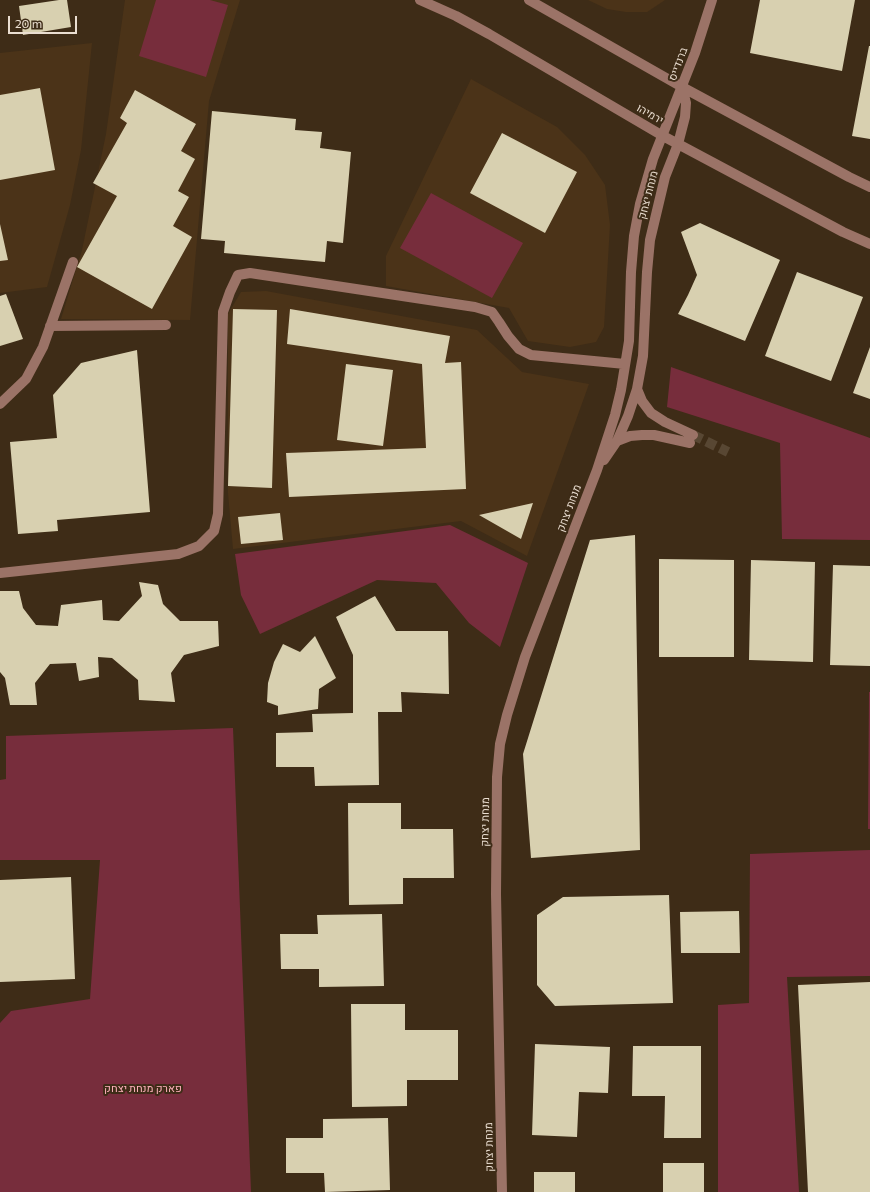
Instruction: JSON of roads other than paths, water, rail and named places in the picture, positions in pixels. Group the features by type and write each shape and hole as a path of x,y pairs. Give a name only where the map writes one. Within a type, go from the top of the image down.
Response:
{"street":[{"name":"ירמיהו","path":"420,0 456,16 490,34 663,136 843,232 870,244"},
{"path":"528,0 682,87 870,187"},
{"name":"ברנדייס","path":"663,136 695,53 712,0"},
{"name":"מנחת יצחק","path":"597,470 617,441 628,416 637,389 642,356 650,240 656,209 665,177 678,144 686,117 686,103 682,87"},
{"name":"מנחת יצחק","path":"502,1192 496,894 497,777 500,744 507,715 525,657 597,470 615,415 626,364 634,236 646,180 653,158 663,136"},
{"path":"0,404 26,379 43,347 73,262"},
{"path":"0,573 178,554 199,546 214,531 218,514 223,312 238,275 250,273 475,307 492,312 508,336 519,349 531,355 626,364"},
{"path":"50,326 166,325"},
{"path":"617,441 630,436 642,435 691,439 651,413 642,401 637,389"}],"tunnel":[{"path":"693,435 728,452"}],"park label":[{"name":"פארק מנחת יצחק","path":"143,1088"}]}
